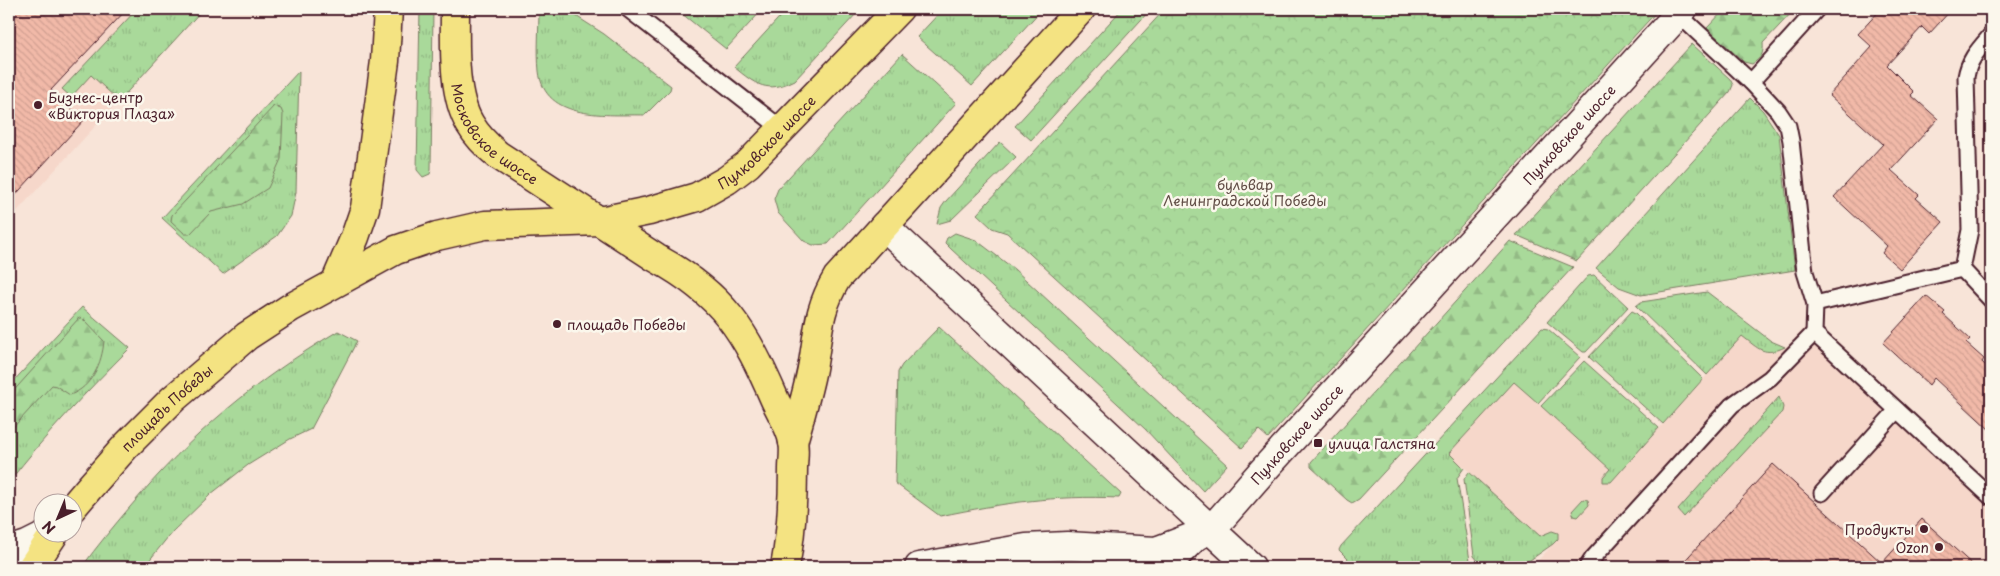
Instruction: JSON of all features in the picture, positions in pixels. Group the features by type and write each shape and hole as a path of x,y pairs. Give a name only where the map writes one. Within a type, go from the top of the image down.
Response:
{"main road":[{"path":"336,282 365,208 385,61 388,9"},
{"name":"Московское шоссе","path":"455,9 456,68 461,99 469,122 482,140 498,155 600,221"},
{"name":"Пулковское шоссе","path":"600,221 649,211 697,197 727,180 748,164 899,9"},
{"path":"785,567 792,513 793,442 810,377 821,312 827,294 842,272 1081,9"},
{"path":"600,221 656,258 683,273 723,308 741,332 754,356 793,442"},
{"name":"площадь Победы","path":"82,496 125,447 173,399 247,336 290,308 396,250 437,236 485,225 600,221"},
{"path":"32,567 47,544"}],"street":[{"name":"Пулковское шоссе","path":"1211,530 1680,12"},
{"path":"884,226 1251,567"},
{"path":"919,567 1026,548 1067,546 1156,551 1211,530"},
{"path":"9,551 32,543"}],"lane":[{"path":"628,9 782,129"},
{"path":"1751,82 1817,9"},
{"path":"1587,567 1688,451 1732,405 1770,378 1814,333 1815,304 1805,272 1788,126 1778,111 1751,82 1680,12"},
{"path":"1962,269 1970,230 1966,77 1968,66 1974,55 1991,36"},
{"path":"1815,304 1962,269"},
{"path":"1962,269 1991,300"},
{"path":"1814,333 1991,496"},
{"path":"1822,493 1897,410"},
{"path":"1174,567 1211,530"}],"shaded area":[{"path":"9,9 203,9 9,220"},
{"path":"1810,322 1991,487 1991,567 1532,567 1558,539 1552,531 1540,537 1449,453 1514,381 1610,469 1611,482 1742,336 1764,352 1774,352 1789,345"}],"green space":[{"path":"137,9 203,9 119,101 91,75 71,97 62,89"},
{"path":"420,9 433,9 431,170 430,174 423,177 417,170"},
{"path":"539,9 565,9 604,34 671,86 670,90 645,115 597,114 580,112 565,107 553,99 544,87 539,71"},
{"path":"676,9 763,9 726,49"},
{"path":"787,9 852,9 857,13 795,80 777,86 762,86 749,79 734,67"},
{"path":"943,9 1042,9 972,86 917,37"},
{"path":"1122,9 1151,9 1031,140 1015,126"},
{"name":"бульвар Ленинградской Победы","path":"1165,9 1659,9 1268,438 1259,430 1242,448 1007,233 992,228 977,214"},
{"path":"1725,9 1795,9 1763,43 1761,55 1752,64 1744,62 1707,28"},
{"path":"1692,44 1730,79 1733,85 1730,92 1577,261 1516,235"},
{"path":"902,54 956,103 828,244 813,245 804,241 778,213 774,199 778,189"},
{"path":"299,71 296,192 291,216 277,236 223,274 162,218"},
{"path":"1750,98 1763,111 1779,135 1795,270 1641,295 1619,287 1596,268"},
{"path":"274,106 281,109 283,114 281,159 268,188 243,204 211,212 190,234 185,234 171,221 172,215"},
{"path":"1000,142 1016,157 951,220 937,224 941,208 946,201"},
{"path":"955,233 976,240 1014,269 1227,465 1203,491 1145,429 945,243 947,238"},
{"path":"1510,241 1573,267 1359,499 1352,503 1347,500 1311,467 1311,462"},
{"path":"1594,275 1628,307 1586,352 1583,352 1547,322 1588,276"},
{"path":"1707,292 1771,341 1785,347 1772,351 1762,350 1742,336 1707,375 1636,306 1641,302"},
{"path":"82,307 130,348 67,413 9,482 9,386"},
{"path":"1632,311 1703,379 1663,424 1589,357"},
{"path":"79,318 84,320 104,341 101,358 90,380 78,391 70,395 52,385 9,432 9,396"},
{"path":"939,327 1121,494 1119,498 1095,497 1029,501 940,516 895,483 898,372 902,365"},
{"path":"1542,328 1548,329 1580,357 1538,403 1514,382 1449,453 1464,468 1457,478 1471,567 1356,567 1339,550 1341,546"},
{"path":"338,331 357,341 311,429 290,439 248,465 211,494 172,532 144,567 82,567 111,529 153,480 201,432 279,369"},
{"path":"1584,361 1659,428 1611,482 1603,482 1603,477 1610,469 1541,406"},
{"path":"1779,397 1783,407 1782,412 1684,517 1678,510"},
{"path":"1469,472 1540,536 1552,531 1558,533 1558,539 1523,565 1515,567 1483,567 1474,556 1464,479"},
{"path":"1583,499 1588,500 1589,505 1578,517 1574,516 1572,511"}],"building":[{"name":"Бизнес-центр «Виктория Плаза»","path":"9,9 127,9 51,90 84,120 9,202"},
{"path":"1881,9 1952,9 1929,34 1922,27 1887,65 1914,92 1911,95 1938,119 1891,170 1919,195 1916,198 1943,222 1900,269 1882,253 1887,246 1834,197 1883,144 1829,95 1872,47 1858,34"},
{"path":"1926,296 1945,312 1943,314 1970,339 1966,343 1984,359 1982,362 1991,371 1991,431 1934,378 1929,385 1883,343"},
{"path":"1773,464 1882,563 1922,519 1975,567 1679,567"}],"place":[{"name":"Бизнес-центр «Виктория Плаза»","path":"38,105"},
{"name":"площадь Победы","path":"557,324"},
{"name":"улица Галстяна","path":"1318,443"},
{"name":"Продукты","path":"1924,529"},
{"name":"Ozon","path":"1939,547"}]}
